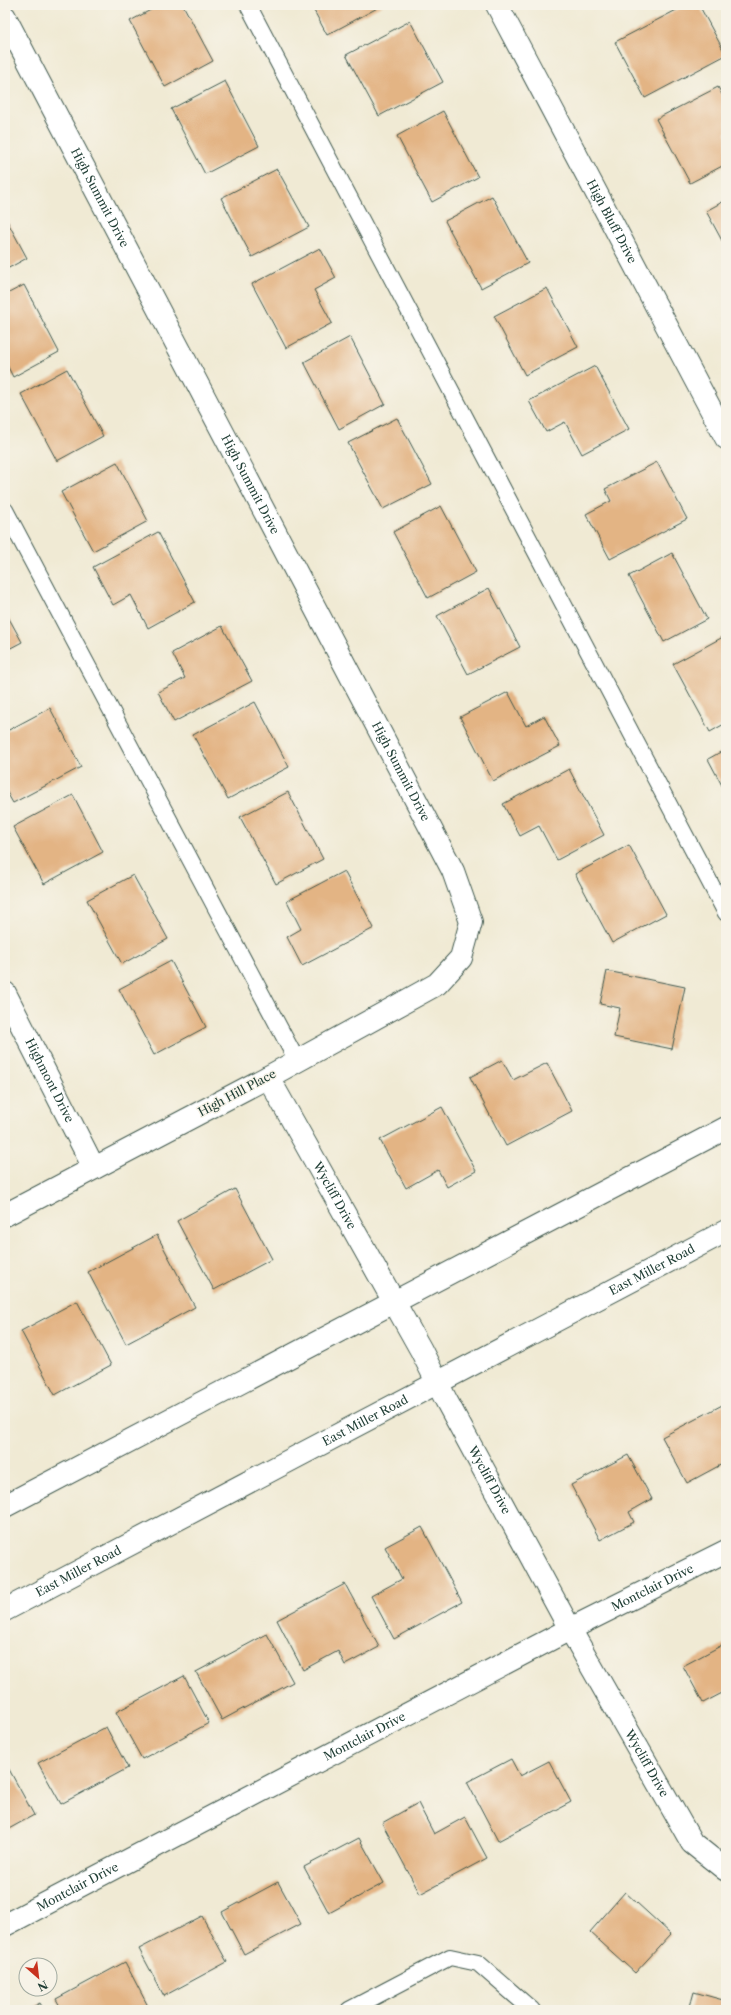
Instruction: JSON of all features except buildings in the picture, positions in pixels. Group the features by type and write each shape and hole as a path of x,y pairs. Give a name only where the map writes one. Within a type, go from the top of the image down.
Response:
{"street":[{"name":"High Bluff Drive","path":"497,5 726,438"},
{"name":"High Summit Drive","path":"5,17 453,871 472,922 461,958"},
{"name":"High Hill Place","path":"5,1215 268,1077 437,984 461,958"},
{"name":"Highmont Drive","path":"5,994 94,1168"},
{"name":"Wycliff Drive","path":"268,1077 421,1350 570,1629 692,1843 726,1870"},
{"path":"5,1506 726,1128"},
{"name":"East Miller Road","path":"5,1610 438,1384 726,1231"},
{"name":"Montclair Drive","path":"5,1925 570,1629 726,1551"}],"lane":[{"path":"248,5 726,913"},
{"path":"5,510 297,1061"},
{"path":"349,2010 450,1957 478,1963 532,2010"}]}
